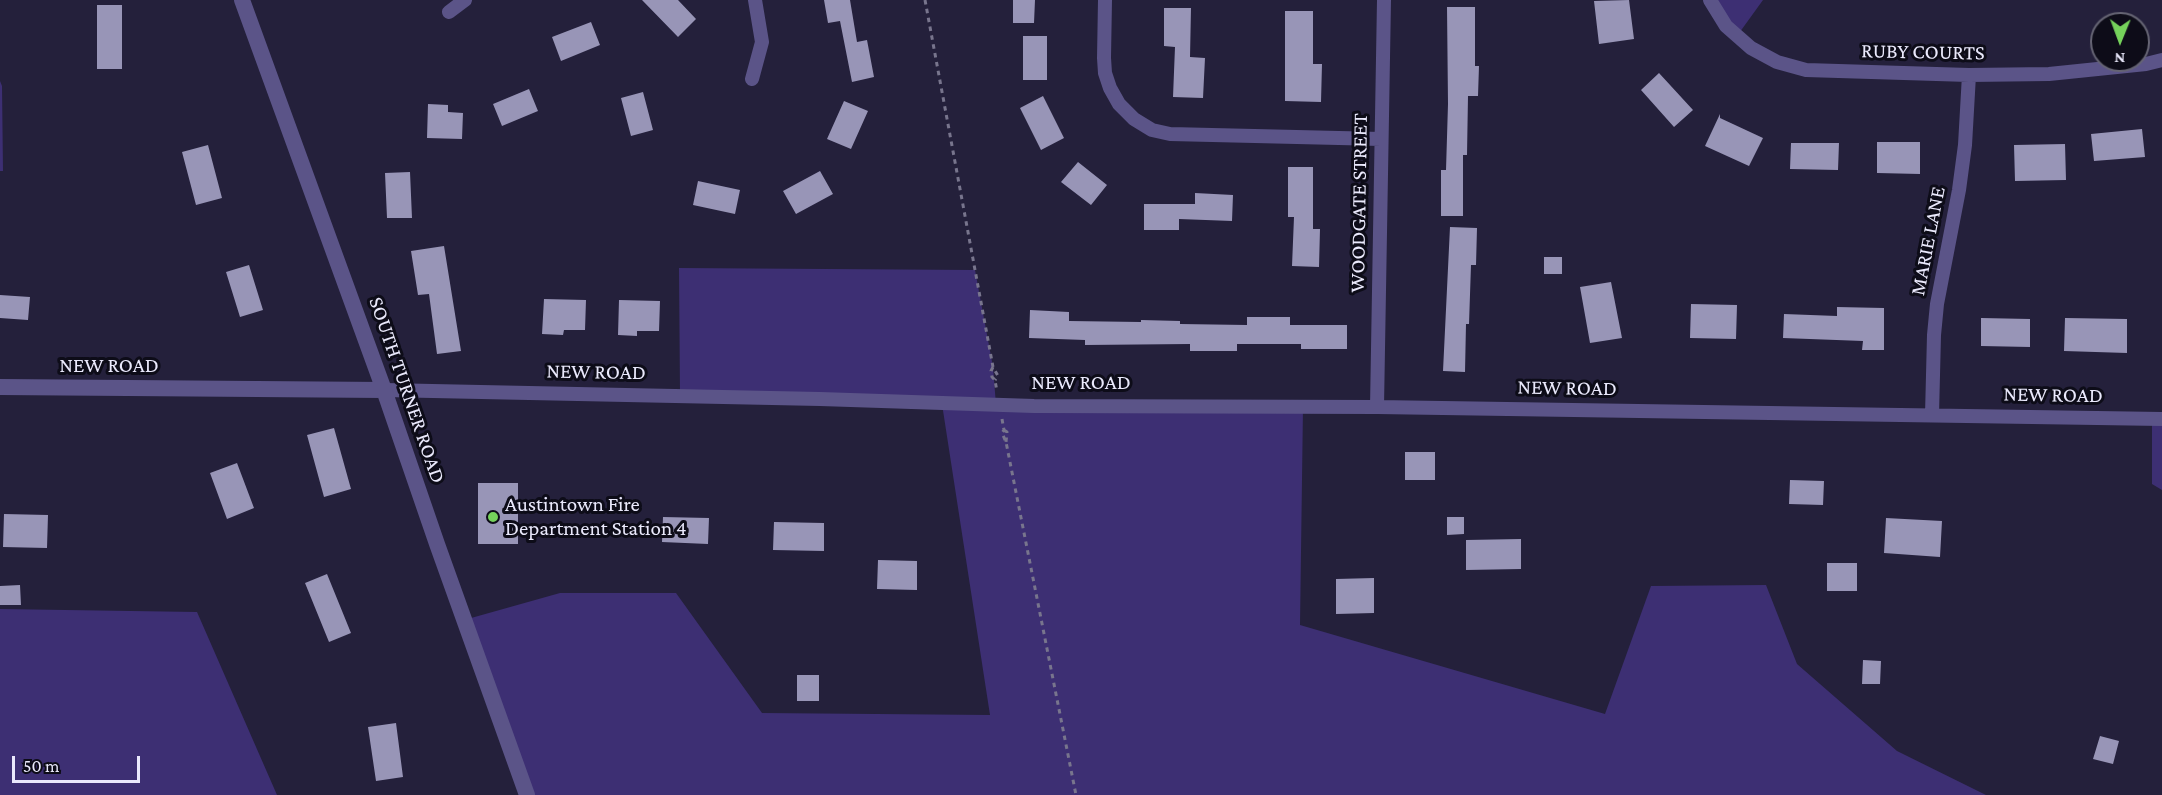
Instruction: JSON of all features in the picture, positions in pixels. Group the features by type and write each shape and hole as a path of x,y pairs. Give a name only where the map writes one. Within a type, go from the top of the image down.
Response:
{"street":[{"name":"SOUTH TURNER ROAD","path":"242,0 384,390 436,544 527,795"},
{"path":"449,12 465,0"},
{"path":"752,79 762,42 755,0"},
{"path":"1105,0 1104,58 1105,73 1110,88 1119,104 1134,119 1152,130 1170,134 1381,139"},
{"name":"WOODGATE STREET","path":"1377,407 1384,0"},
{"name":"RUBY COURTS","path":"1710,0 1726,26 1751,48 1794,68 1818,71 1969,75 2049,74 2146,64 2162,60"},
{"name":"MARIE LANE","path":"1932,415 1937,304 1959,190 1965,145 1969,75"},
{"name":"NEW ROAD","path":"0,387 384,390 1034,406 1377,407 2162,420"}],"path":[{"path":"925,0 993,367"},
{"path":"1006,442 1076,795"}],"shaded area":[{"path":"1710,0 1763,0 1737,36"},
{"path":"0,81 2,86 3,171 0,171"},
{"path":"679,268 975,270 993,367 996,405 1303,407 1300,625 1605,714 1651,586 1766,585 1797,664 1897,751 1986,795 527,795 464,620 560,593 676,593 762,713 990,715 942,404 680,395"},
{"path":"2152,419 2162,419 2162,490 2152,484"},
{"path":"0,609 197,612 277,795 0,795"}],"building":[{"path":"642,0 678,0 696,19 678,37"},
{"path":"824,0 850,0 857,42 867,40 874,77 852,82 840,21 828,23"},
{"path":"1013,0 1035,0 1034,23 1013,23"},
{"path":"1629,0 1634,39 1599,44 1594,1"},
{"path":"97,5 122,5 122,69 97,69"},
{"path":"1447,7 1475,7 1475,66 1479,66 1478,96 1468,96 1467,155 1463,155 1463,216 1441,216 1441,170 1446,170 1448,104"},
{"path":"1164,8 1191,8 1190,57 1205,58 1203,98 1173,97 1175,47 1164,46"},
{"path":"1285,11 1313,11 1313,64 1322,64 1321,102 1285,101"},
{"path":"591,22 600,45 561,61 552,37"},
{"path":"1023,36 1047,36 1047,80 1023,80"},
{"path":"1659,73 1693,110 1674,127 1641,90"},
{"path":"529,89 538,111 502,126 493,104"},
{"path":"643,92 653,130 631,136 621,98"},
{"path":"1043,96 1064,138 1041,150 1020,108"},
{"path":"844,101 868,111 851,149 827,139"},
{"path":"428,104 448,105 448,112 463,113 462,139 427,138"},
{"path":"1720,114 1720,118 1763,138 1749,166 1705,146"},
{"path":"2142,129 2145,157 2094,161 2091,134"},
{"path":"1877,142 1920,142 1920,174 1877,173"},
{"path":"1791,143 1839,143 1838,170 1790,169"},
{"path":"2065,144 2066,180 2015,181 2014,145"},
{"path":"208,145 222,198 196,205 182,152"},
{"path":"1078,162 1107,185 1091,205 1061,182"},
{"path":"1288,167 1313,167 1313,229 1320,229 1319,267 1292,266 1294,217 1288,217"},
{"path":"820,171 833,194 796,214 783,191"},
{"path":"410,172 412,218 387,218 385,173"},
{"path":"698,181 740,190 735,214 693,205"},
{"path":"1195,193 1233,195 1232,221 1179,219 1179,230 1144,230 1144,204 1195,204"},
{"path":"1450,227 1477,228 1476,265 1471,265 1469,324 1466,324 1465,372 1443,371"},
{"path":"444,246 461,351 437,354 429,294 418,295 411,251"},
{"path":"1544,257 1562,257 1562,274 1544,274"},
{"path":"249,265 263,310 240,317 226,272"},
{"path":"1611,282 1622,338 1590,343 1580,287"},
{"path":"0,295 30,297 28,320 0,318"},
{"path":"544,299 586,300 585,330 564,330 563,335 542,334"},
{"path":"619,300 660,301 659,331 637,331 637,336 618,335"},
{"path":"1691,304 1737,305 1736,339 1690,338"},
{"path":"1837,307 1884,308 1884,350 1862,350 1863,341 1783,338 1784,314 1837,316"},
{"path":"1030,310 1069,312 1069,321 1180,321 1180,324 1247,325 1247,317 1290,317 1290,325 1347,325 1347,349 1301,349 1301,344 1237,344 1237,351 1190,351 1190,344 1085,345 1085,340 1029,338"},
{"path":"1981,318 2030,319 2030,347 1981,346"},
{"path":"2065,318 2127,319 2127,353 2064,351"},
{"path":"334,428 351,489 324,497 307,435"},
{"path":"1405,452 1435,452 1435,480 1405,480"},
{"path":"237,463 254,508 227,519 210,473"},
{"path":"1790,480 1824,481 1823,505 1789,504"},
{"path":"478,483 518,483 518,544 478,544"},
{"path":"4,514 48,515 47,548 3,547"},
{"path":"663,517 709,518 708,544 662,542"},
{"path":"1447,517 1464,517 1464,534 1447,535"},
{"path":"1886,518 1942,521 1940,557 1884,553"},
{"path":"774,522 824,523 824,551 773,550"},
{"path":"1521,539 1521,569 1466,570 1466,540"},
{"path":"878,560 917,561 917,590 877,589"},
{"path":"1827,563 1857,563 1857,591 1827,591"},
{"path":"327,574 351,633 329,642 305,583"},
{"path":"1374,578 1374,613 1336,614 1336,579"},
{"path":"20,585 21,605 0,605 0,586"},
{"path":"1863,660 1881,661 1880,684 1862,684"},
{"path":"797,675 819,675 819,701 797,701"},
{"path":"396,723 403,777 376,781 368,727"},
{"path":"2100,736 2119,741 2113,764 2093,759"}],"place":[{"name":"Austintown Fire Department Station 4","path":"493,517"}]}
